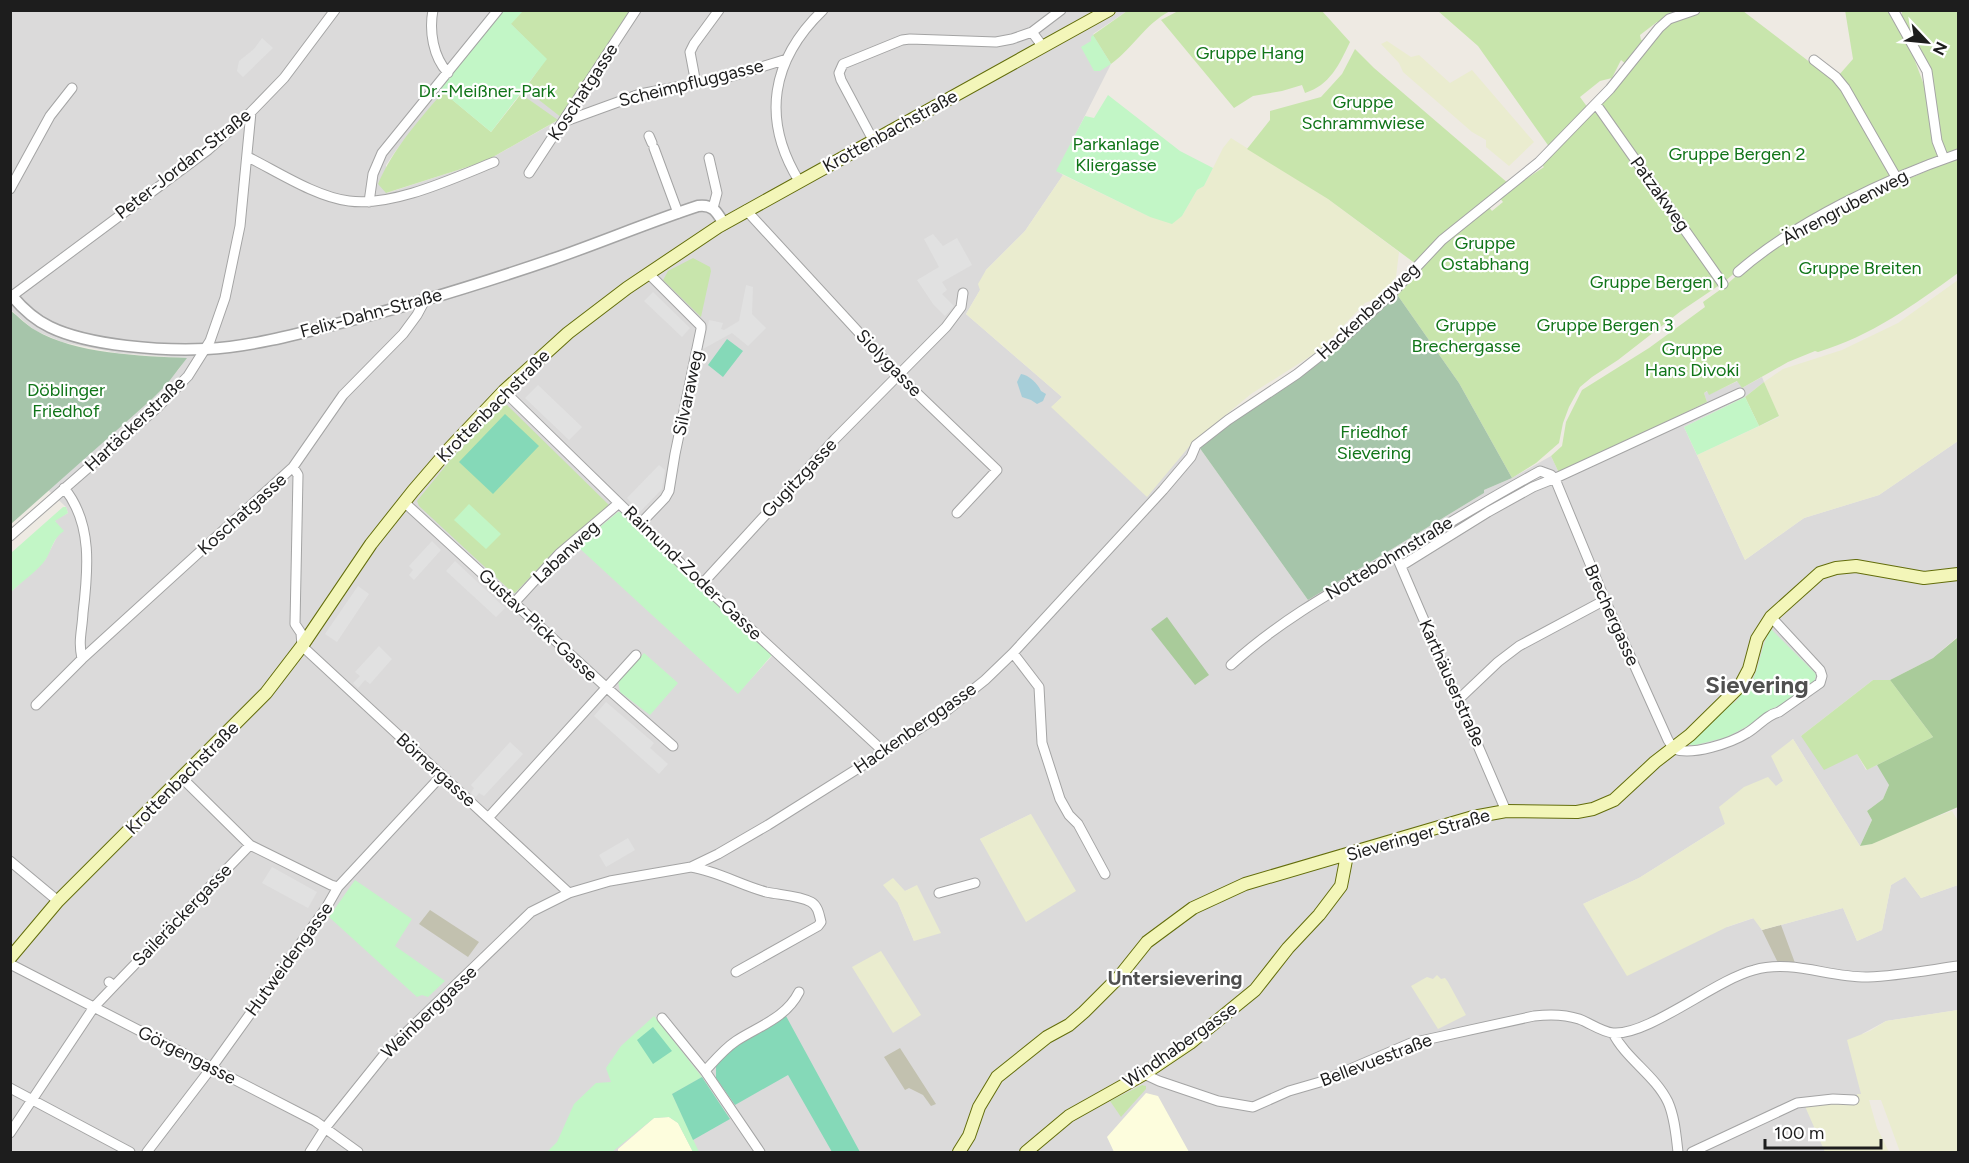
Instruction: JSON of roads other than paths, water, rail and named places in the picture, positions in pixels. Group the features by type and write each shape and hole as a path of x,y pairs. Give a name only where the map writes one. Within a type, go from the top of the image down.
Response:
{"main road":[{"name":"Krottenbachstraße","path":"10,958 58,901 266,693 302,646 371,544 404,502 450,448 504,391 568,333 648,273 747,210 1109,10"},
{"name":"Sieveringer Straße","path":"959,1152 969,1136 979,1107 997,1077 1047,1037 1068,1025 1084,1012 1119,977 1148,942 1192,908 1245,884 1473,817 1506,812 1577,812 1605,804 1625,792 1655,762 1674,749 1723,703 1745,679 1757,639 1771,617 1820,573 1836,568 1856,566 1924,578 1959,574"},
{"name":"Windhabergasse","path":"1026,1152 1070,1116 1144,1074 1190,1043 1255,990 1341,886 1347,855"}],"street":[{"name":"Peter-Jordan-Straße","path":"11,296 208,150 251,112 284,78 334,10"},
{"path":"433,10 431,30 434,47 438,59 448,73"},
{"path":"369,202 373,174 380,157 498,10"},
{"name":"Koschatgasse","path":"529,173 636,10"},
{"path":"696,84 690,56 694,44 719,10"},
{"path":"799,181 784,155 777,126 778,93 787,59 806,27 823,10"},
{"path":"873,140 841,80 839,73 843,64 902,40 1004,41 1032,32 1061,10"},
{"name":"Hackenbergweg","path":"1191,457 1196,445 1228,420 1298,374 1349,333 1394,291 1442,240 1532,168 1596,104 1664,23 1695,10"},
{"path":"1893,10 1927,70 1937,141 1944,159"},
{"path":"1032,32 1043,47"},
{"name":"Scheimpfluggasse","path":"563,122 640,94 729,77 787,59"},
{"path":"1815,60 1836,77 1845,88 1896,177"},
{"path":"10,189 50,116 72,88"},
{"name":"Patzakweg","path":"1596,104 1723,284"},
{"name":"Hartäckerstraße","path":"10,536 159,406 188,376 205,350 214,332 240,226 251,112"},
{"path":"652,142 678,213"},
{"name":"Ährengrubenweg","path":"1738,272 1821,216 1896,177 1959,154"},
{"path":"248,157 332,198 369,202 431,187 494,162"},
{"path":"709,158 717,193 713,208 724,224"},
{"name":"Felix-Dahn-Straße","path":"11,296 40,322 66,333 125,345 205,350 316,329 424,302 698,206 713,208"},
{"name":"Siolygasse","path":"747,210 899,376 996,470 957,513"},
{"name":"Silvaraweg","path":"641,523 665,498 669,490 702,329 648,273"},
{"name":"Gugitzgasse","path":"702,584 843,431 951,320 961,307 963,293"},
{"name":"Koschatgasse","path":"36,705 82,659 293,467 343,394 403,334 424,302"},
{"name":"Raimund-Zoder-Gasse","path":"504,391 702,584 884,752"},
{"name":"Nottebohmstraße","path":"1401,566 1533,487 1555,479 1740,393"},
{"name":"Hackenberggasse","path":"569,893 609,881 691,867 768,825 945,712 985,680 1013,653 1191,457"},
{"path":"293,467 298,475 295,624 301,633 302,646"},
{"name":"Nottebohmstraße","path":"1231,665 1251,646 1325,595 1540,471 1555,479"},
{"name":"Brechergasse","path":"1555,479 1605,600 1674,749"},
{"path":"64,488 74,500 86,539 87,578 79,642 82,659"},
{"name":"Gustav-Pick-Gasse","path":"404,502 607,688 674,746"},
{"name":"Labanweg","path":"514,603 552,561 619,503"},
{"name":"Karthäuserstraße","path":"1395,555 1506,812"},
{"path":"1459,699 1498,662 1519,646 1605,600"},
{"path":"1674,749 1690,752 1726,742 1747,733 1820,682 1822,676 1820,670 1771,617"},
{"name":"Börnergasse","path":"302,646 569,893"},
{"path":"1013,653 1039,687 1042,743 1060,799 1077,824 1104,874"},
{"path":"488,818 636,655"},
{"name":"Hutweidengasse","path":"147,1152 212,1067 326,908 338,887 442,775"},
{"path":"182,778 250,845 338,887"},
{"name":"Saileräckergasse","path":"10,1133 111,984 250,845"},
{"path":"10,861 58,901"},
{"path":"691,867 765,891 814,903 818,909 821,922 814,928 736,972"},
{"path":"939,893 975,882"},
{"name":"Weinberggasse","path":"310,1152 326,1127 387,1051 531,912 569,893"},
{"name":"Görgengasse","path":"10,964 326,1127 358,1152"},
{"path":"1612,1033 1634,1030 1738,975 1767,967 1815,969 1868,977 1959,966"},
{"path":"705,1071 721,1053 736,1041 778,1017 790,1007 799,992"},
{"name":"Bellevuestraße","path":"1144,1074 1218,1101 1253,1107 1289,1091 1320,1082 1411,1043 1534,1016 1564,1015 1578,1018 1612,1033 1618,1044 1657,1085 1668,1102 1674,1119 1678,1152"},
{"path":"662,1018 705,1071 760,1152"},
{"path":"10,1088 130,1152"},
{"path":"1692,1152 1797,1103 1833,1099 1854,1100"}],"water":[{"path":"1021,374 1030,378 1046,394 1043,401 1037,404 1022,397 1017,382"}],"district":[{"name":"Sievering","path":"1757,684"},
{"name":"Untersievering","path":"1175,978"}],"park label":[{"name":"Gruppe Hang","path":"1250,53"},
{"name":"Dr.-Meißner-Park","path":"487,91"},
{"name":"Gruppe Schrammwiese","path":"1363,112"},
{"name":"Parkanlage Kliergasse","path":"1116,154"},
{"name":"Gruppe Bergen 2","path":"1737,154"},
{"name":"Gruppe Ostabhang","path":"1485,253"},
{"name":"Gruppe Breiten","path":"1860,268"},
{"name":"Gruppe Bergen 1","path":"1657,282"},
{"name":"Gruppe Bergen 3","path":"1605,325"},
{"name":"Gruppe Brechergasse","path":"1466,335"},
{"name":"Gruppe Hans Divoki","path":"1692,359"},
{"name":"Döblinger Friedhof","path":"66,400"},
{"name":"Friedhof Sievering","path":"1374,442"}]}
